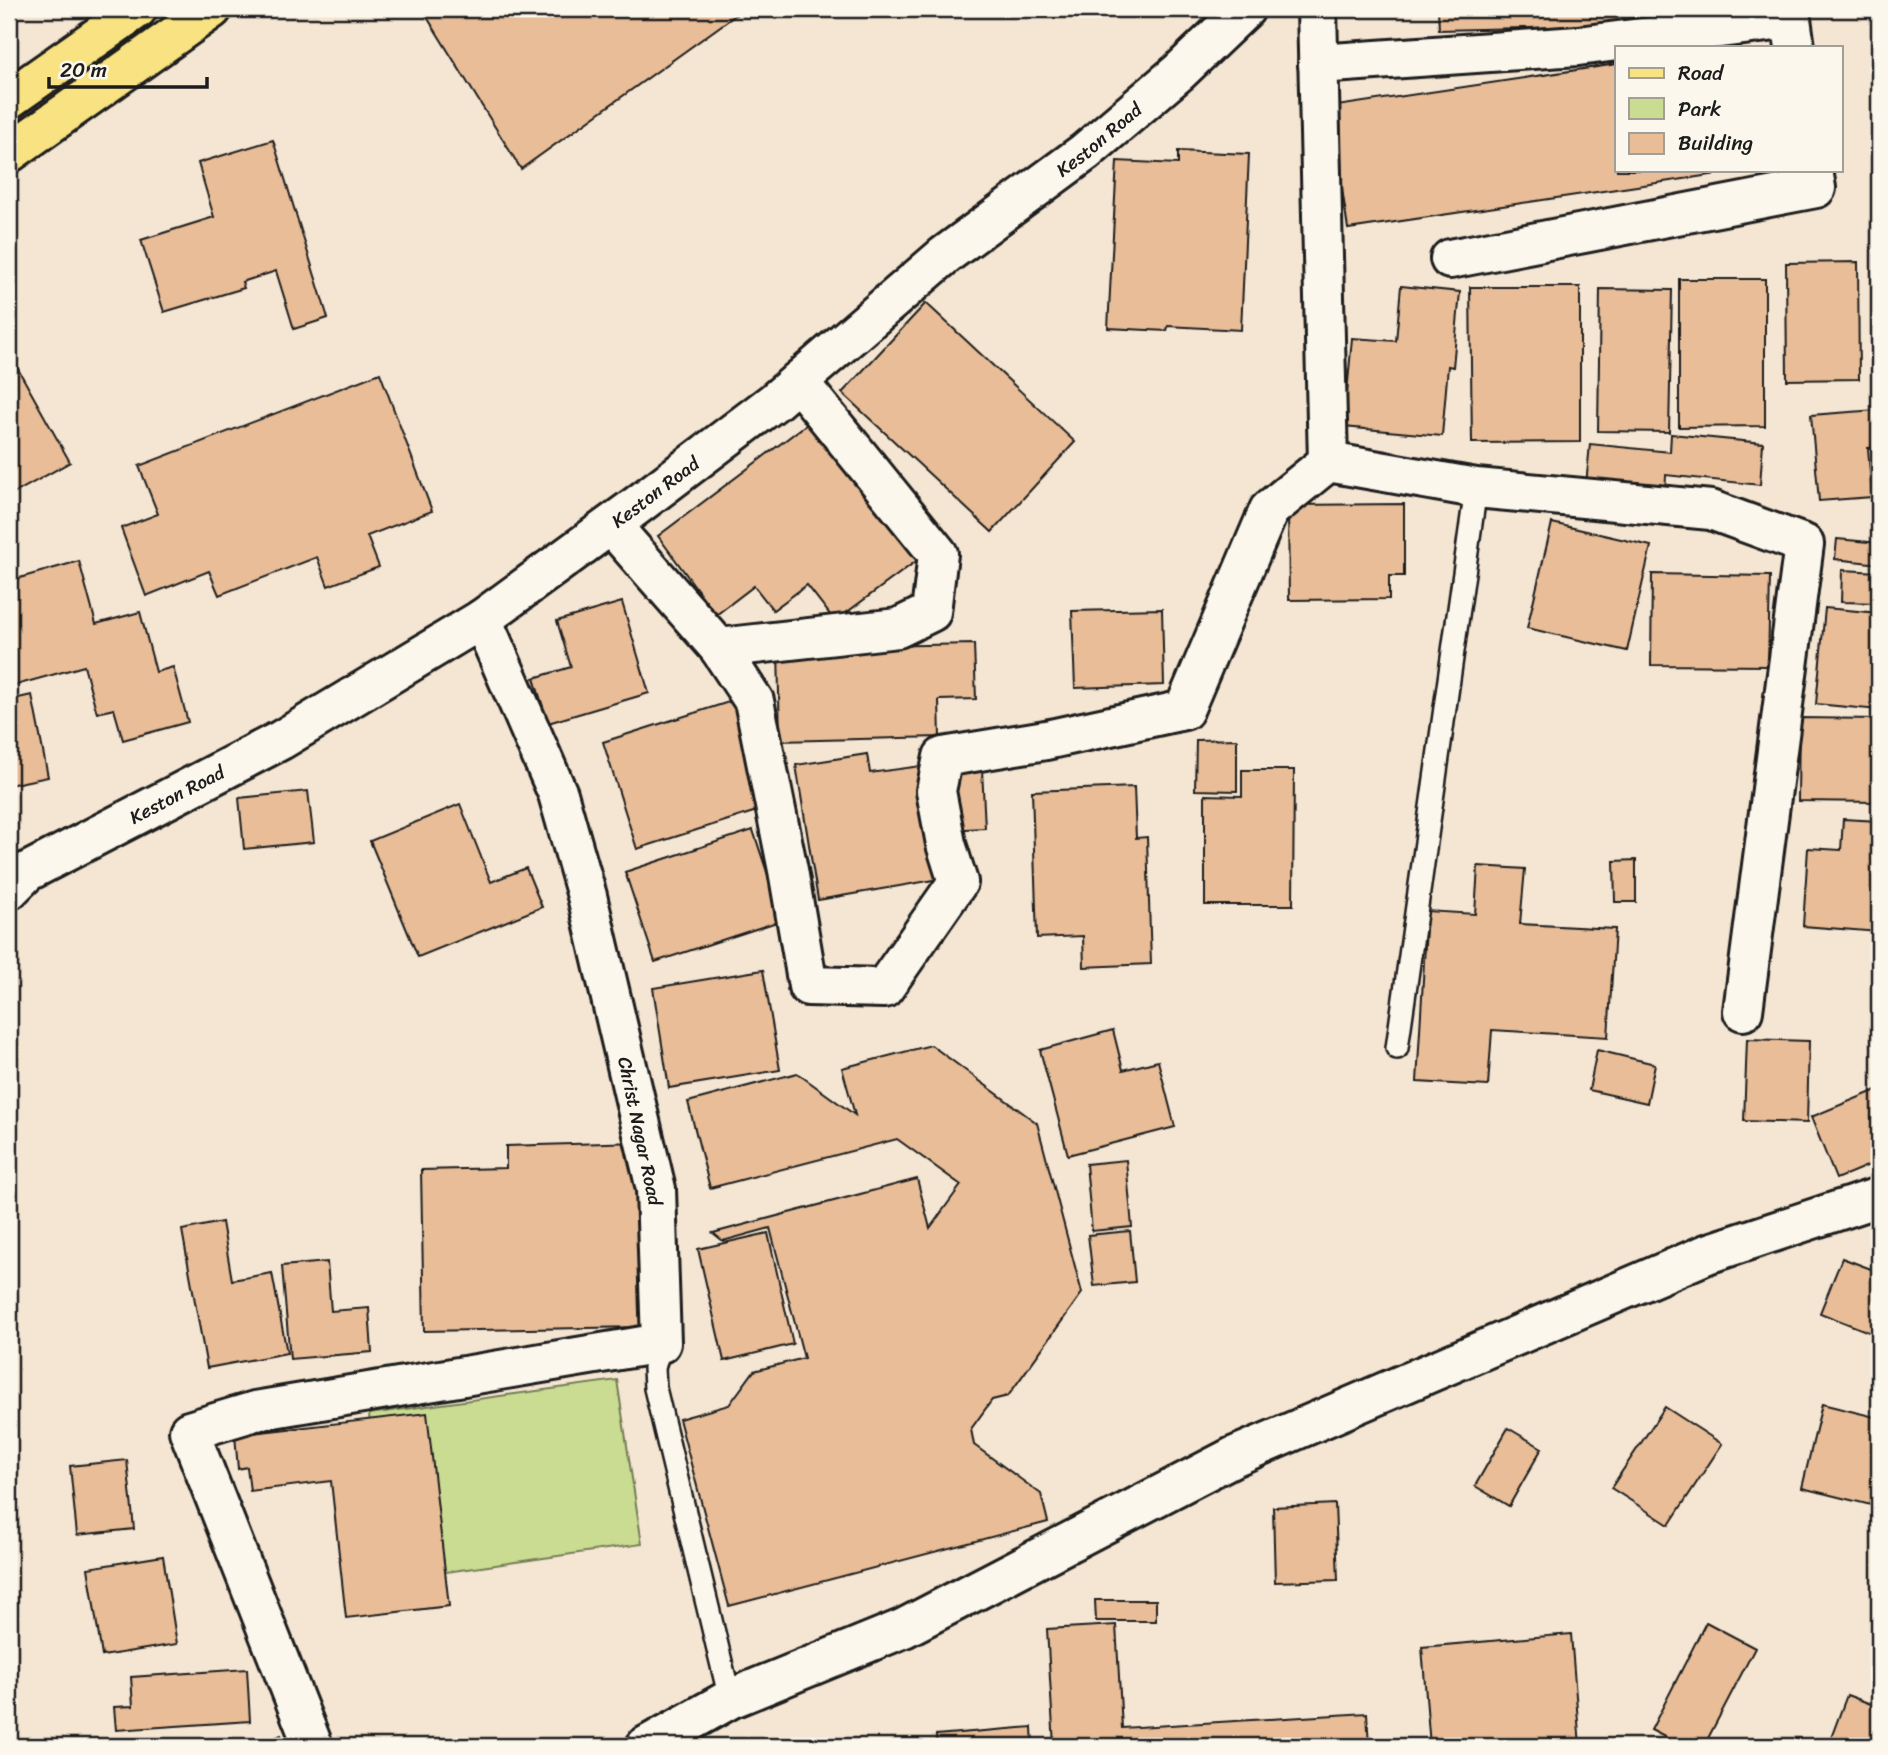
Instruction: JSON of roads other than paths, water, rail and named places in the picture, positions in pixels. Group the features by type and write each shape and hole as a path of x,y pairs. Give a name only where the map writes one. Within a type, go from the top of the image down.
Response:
{"main road":[{"path":"9,99 137,9"},
{"path":"9,153 212,9"}],"street":[{"name":"Keston Road","path":"9,890 27,872 281,740 482,619 774,402 945,254 1085,152 1179,72 1245,9"},
{"path":"1317,9 1328,461"},
{"path":"1318,64 1578,47 1791,19 1795,46"},
{"path":"1450,259 1816,188 1813,172"},
{"path":"719,648 898,628 931,612 938,554 798,381"},
{"path":"1328,461 1476,488 1711,510 1804,544 1743,1011"},
{"path":"611,525 719,648 754,701 808,986 884,988 958,882 946,844 936,791 943,757 1046,740 1184,710 1269,510 1328,461"},
{"name":"Christ Nagar Road","path":"482,619 558,794 587,896 656,1189 662,1343"},
{"path":"646,1746 730,1699 904,1628 1233,1457 1707,1254 1879,1197"},
{"path":"313,1746 189,1431 255,1411 662,1343"}],"lane":[{"path":"1397,1048 1476,488"},
{"name":"Christ Nagar Road","path":"662,1343 654,1368 655,1388 730,1699"}]}
